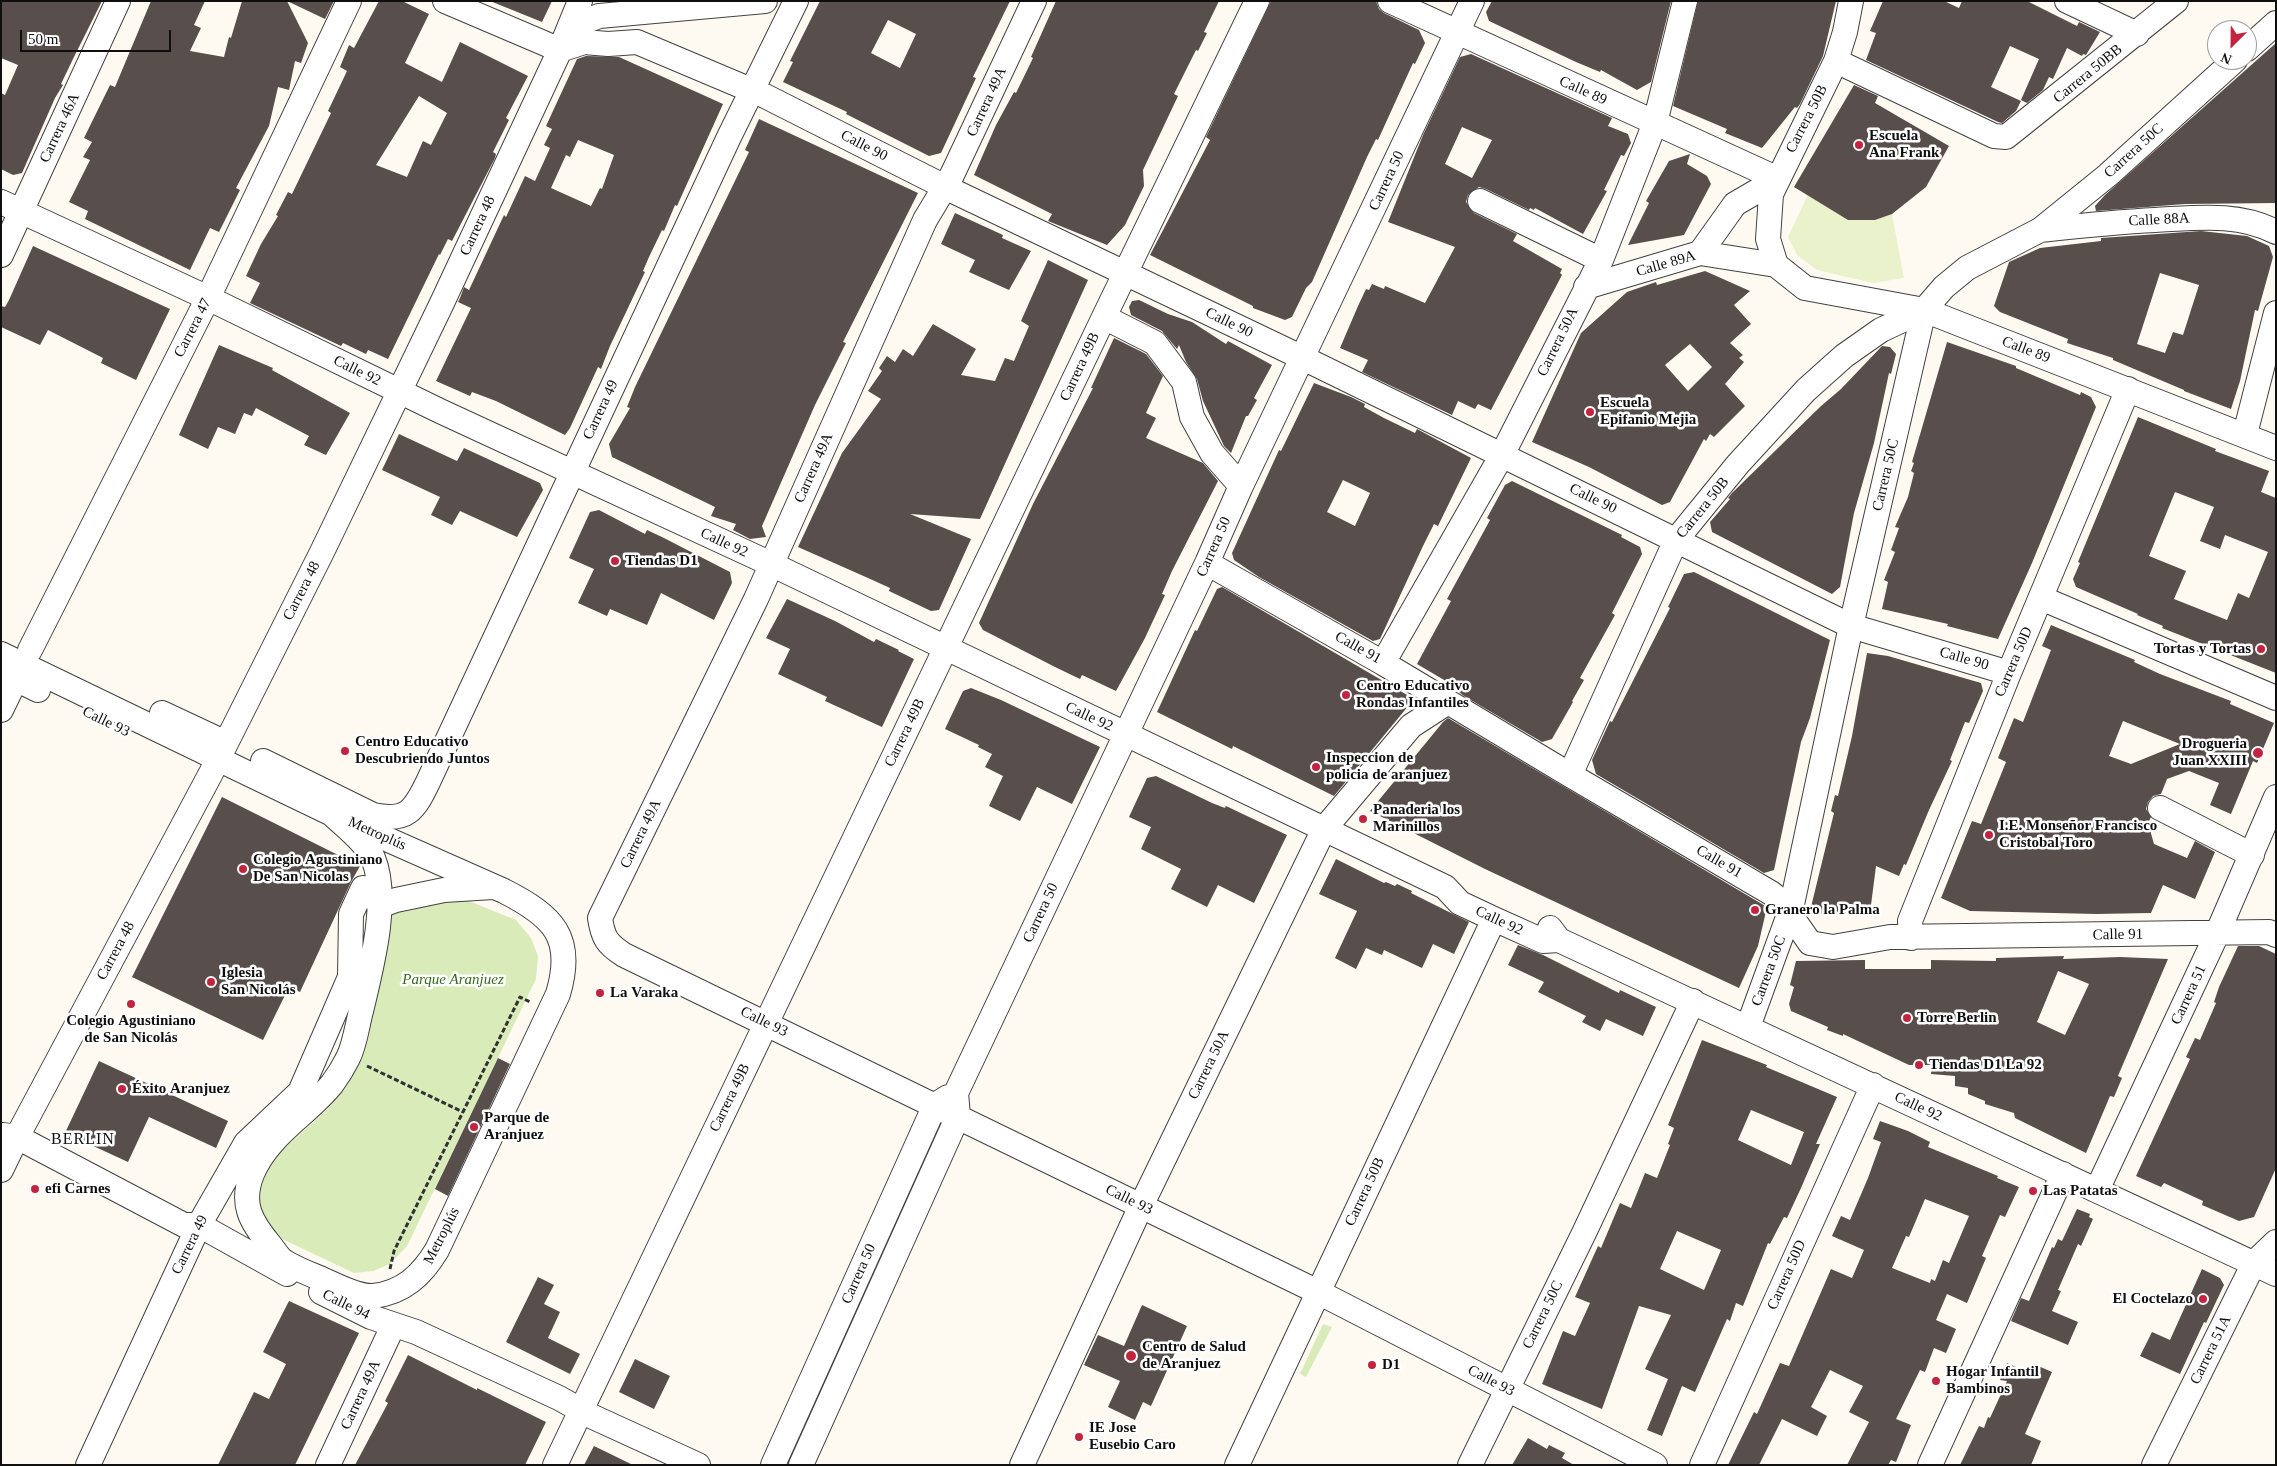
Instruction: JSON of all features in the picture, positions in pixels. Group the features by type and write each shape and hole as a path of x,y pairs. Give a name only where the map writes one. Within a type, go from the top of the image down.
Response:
{"street":[{"name":"Carrera 46A","path":"1,255 11,207 118,1"},
{"name":"Carrera 47","path":"30,650 208,298 349,1"},
{"path":"445,1 560,50"},
{"name":"Carrera 48","path":"1,1170 9,1135 218,758 400,391 560,50 580,1"},
{"path":"569,28 598,16 765,1"},
{"name":"Carrera 49A","path":"603,936 600,918 771,564 925,220 945,187 1034,1"},
{"name":"Carrera 49B","path":"555,1465 1257,1"},
{"name":"Calle 89","path":"1390,1 1778,178"},
{"name":"Carrera 50","path":"801,1465 958,1116 956,1093 1207,562 1241,486 1304,358 1472,1"},
{"name":"Carrera 50A","path":"1384,663 1502,455 1586,286 1601,260 1655,123 1685,1"},
{"name":"Carrera 50B","path":"1776,265 1768,239 1771,194 1836,61 1845,32 1850,1"},
{"path":"2067,1 2137,34"},
{"name":"Carrera 50BB","path":"1836,61 1994,136 2006,137 2176,1"},
{"name":"Carrera 49","path":"263,761 373,814 388,818 403,816 414,808 428,782 752,91 787,3"},
{"path":"2257,40 2276,22"},
{"name":"Calle 90","path":"560,50 584,42 608,44 637,42 752,91 945,187 1304,358 1851,626 2009,673"},
{"name":"Carrera 50C","path":"1748,1027 1791,909 1851,626 1924,310 1944,287 1967,268 2040,230 2108,176 2224,70"},
{"path":"1700,253 1735,204 1778,178"},
{"path":"1480,201 1601,260"},
{"name":"Calle 92","path":"11,207 771,564 1445,887 1460,903 1543,941 1559,940 2276,1274"},
{"name":"Calle 88A","path":"2040,230 2116,222 2205,217 2238,219 2276,232"},
{"name":"Calle 89A","path":"1586,286 1700,253 1776,265"},
{"name":"Calle 89","path":"1776,265 1805,288 1924,310 2245,434 2276,448"},
{"name":"Carrera 50B","path":"1570,775 1676,540 1738,464 1806,390 1844,356 1881,330 1924,310"},
{"path":"2245,434 2276,313"},
{"path":"1104,317 1155,343 1184,382 1192,417 1212,453 1241,486"},
{"name":"Carrera 50D","path":"1911,938 1910,921 2009,673 2128,389"},
{"name":"Calle 91","path":"1207,562 1384,663 1771,893 1791,909 1794,920 1810,943 1832,947 1890,937 2269,932 2276,935"},
{"path":"2041,598 2276,698"},
{"path":"1,636 98,683"},
{"name":"Metroplús","path":"1,654 332,814 495,887 527,903 546,917 559,933 564,953 564,974 558,994 437,1250 427,1268 414,1280 386,1294 369,1296 342,1288 284,1261 259,1232 249,1215 247,1195 253,1173 266,1151 286,1128 333,1083 348,1057 371,966 379,906 379,889 372,857 332,814"},
{"path":"1,710 8,676"},
{"name":"Calle 93","path":"8,676 218,758"},
{"name":"Carrera 50A","path":"1022,1465 1141,1206 1324,829 1411,726 1448,702"},
{"path":"144,705 218,758"},
{"name":"Carrera 51","path":"2097,1190 2218,934 2276,797"},
{"path":"2160,808 2252,855"},
{"path":"379,906 396,900 444,890 495,887"},
{"name":"Calle 92","path":"1445,887 1466,888 1549,926 1559,940"},
{"name":"Carrera 49","path":"88,1465 198,1225 246,1144 300,1092 350,977 351,914 363,888"},
{"name":"Carrera 50B","path":"1237,1465 1494,919"},
{"name":"Calle 93","path":"603,936 612,947 624,955 1318,1292 1655,1465"},
{"name":"Carrera 50C","path":"1470,1465 1584,1233 1692,1001"},
{"name":"Carrera 50D","path":"1702,1465 1873,1086"},
{"path":"935,1105 956,1093"},
{"name":"Carrera 50","path":"773,1465 935,1105"},
{"name":"Calle 94","path":"9,1135 184,1225 198,1225 346,1306 393,1326 416,1332 698,1465"},
{"path":"1930,1465 2063,1174"},
{"path":"2213,1244 2239,1244 2276,1234"},
{"name":"Carrera 51A","path":"2154,1465 2254,1263 2276,1242"},
{"name":"Carrera 49A","path":"328,1465 393,1326"}],"path":[{"path":"390,1270 394,1251 520,997 534,1004"},
{"path":"348,1057 463,1112"}],"green space":[{"path":"1808,195 1848,218 1867,220 1892,214 1904,278 1873,283 1817,270 1797,255 1788,237"},
{"name":"Parque Aranjuez","path":"429,885 516,920 531,938 538,956 536,979 407,1246 390,1264 373,1271 354,1273 280,1238 267,1225 257,1209 258,1177 268,1163 327,1110 339,1093 391,907"},
{"path":"1323,1324 1332,1327 1306,1377 1300,1374"}],"building":[{"path":"1,1 102,1 61,84 63,85 55,98 22,173 13,175 1,169 1,93 5,95 18,65 1,58"},
{"path":"151,1 205,1 194,25 201,28 190,51 224,57 242,1 287,1 308,43 301,63 295,61 289,90 278,87 269,126 236,188 240,190 219,232 210,228 190,270 85,219 88,211 69,202 90,160 83,157 92,142 84,138 110,85 115,87"},
{"path":"287,1 334,1 325,19"},
{"path":"379,1 402,1 429,14 405,63 442,82 460,42 528,76 506,118 509,120 493,152 496,154 495,158 452,241 448,239 439,254 388,359 368,350 366,354 343,343 341,346 250,303 260,283 246,276 261,244 278,216 276,215 288,192 292,194 331,113 328,111 347,71 340,67 349,45 354,48","holes":["419,96 447,113 431,145 423,141 407,177 376,165"]},
{"path":"490,1 552,1 542,22"},
{"path":"820,1 1010,1 973,77 976,78 941,153 929,156 846,114 847,112 783,82 793,62 790,61","holes":["888,20 916,34 900,68 871,53"]},
{"path":"1056,1 1219,1 1204,32 1207,33 1198,51 1196,50 1174,94 1178,96 1143,170 1144,186 1125,225 1107,245 1048,221 1052,214 974,175 996,125 1014,92 1016,93 1033,58 1031,57"},
{"path":"1271,1 1376,1 1379,9 1384,13 1419,30 1425,43 1415,64 1413,63 1378,140 1376,139 1367,157 1312,282 1306,288 1292,317 1285,320 1253,308 1253,306 1150,255 1210,140 1206,137"},
{"path":"1492,1 1671,1 1651,82 1637,90 1601,70 1600,72 1576,62 1489,21 1486,12"},
{"path":"1698,1 1836,1 1823,56 1800,104 1797,108 1795,107 1762,148 1725,133 1727,129 1673,106"},
{"path":"1883,1 1944,1 1959,8 1962,1 2027,1 2077,26 2079,22 2100,32 2086,55 2083,54 2082,56 2067,48 2053,79 2049,77 2043,90 2027,103 2021,100 2039,59 2010,46 1991,87 2021,101 2016,111 2002,123 1866,60 1876,33 1870,31"},
{"path":"2276,43 2276,203 2185,204 2096,211 2095,206 2105,195 2246,70 2257,70 2257,60"},
{"path":"1471,54 1612,118 1608,126 1628,134 1631,143 1624,156 1621,155 1604,190 1607,191 1583,234 1535,208 1534,210 1530,208 1529,210 1486,189 1479,187 1468,195 1466,202 1474,213 1517,234 1513,241 1562,269 1560,273 1562,275 1491,410 1478,404 1475,409 1458,401 1452,415 1362,372 1368,360 1340,348 1366,289 1369,290 1372,284 1384,289 1385,286 1425,303 1455,247 1388,222 1423,135 1460,57","holes":["1462,127 1492,140 1472,178 1445,164"]},
{"path":"586,56 619,57 723,104 677,206 675,205 664,231 662,230 649,257 643,271 645,272 601,369 598,367 565,435 496,401 472,392 470,396 436,381 471,308 458,302 464,287 469,290 504,215 506,217 525,176 535,181 550,148 544,145 552,129 546,126 577,59","holes":["578,140 614,155 602,189 600,188 591,206 551,188 566,155 570,157"]},
{"name":"Escuela Ana Frank","path":"1854,85 1878,96 1875,103 1949,146 1926,187 1892,214 1875,220 1848,220 1794,187"},
{"path":"759,119 918,193 843,342 846,343 815,405 762,526 766,537 750,539 733,530 736,524 711,516 715,507 612,457 609,444 630,408 627,407 635,387 749,152 745,150"},
{"path":"1690,154 1687,164 1707,176 1711,184 1684,235 1628,245 1649,203 1646,201 1669,161"},
{"path":"955,213 1003,235 1002,238 1031,251 1009,290 969,272 975,260 941,244"},
{"path":"2201,231 2247,236 2269,246 2273,257 2258,311 2255,310 2240,381 2231,409 2184,391 2113,360 2113,358 2067,343 2068,339 2000,312 1994,306 2009,262 2040,248 2101,241 2101,238","holes":["2160,273 2199,285 2183,335 2173,332 2165,353 2137,344"]},
{"path":"33,246 170,309 136,380 101,363 103,358 48,330 40,345 1,327 1,306 5,307 9,300"},
{"path":"1048,260 1088,280 980,519 910,514 971,539 939,610 931,611 889,591 890,588 798,547 842,453 881,399 868,391 882,371 879,368 887,356 895,362 903,349 913,356 933,324 976,349 961,375 995,381 1005,358 1014,361 1029,326 1021,321"},
{"path":"1705,271 1750,291 1734,305 1751,324 1730,343 1743,355 1739,358 1744,362 1725,384 1745,406 1714,437 1710,434 1706,441 1704,439 1670,502 1662,505 1589,467 1532,442 1581,333 1627,292 1656,282 1657,285","holes":["1690,344 1712,367 1688,391 1665,365"]},
{"path":"1139,300 1168,314 1192,322 1226,344 1228,341 1272,365 1254,398 1257,400 1248,416 1246,416 1231,453 1224,446 1203,401 1197,379 1186,362 1179,345 1177,349 1162,331 1131,315 1129,307 1132,301"},
{"path":"1114,338 1146,354 1163,376 1146,413 1156,418 1146,438 1203,463 1218,481 1172,571 1162,594 1165,595 1145,638 1116,691 1082,675 1080,679 1055,667 983,630 979,623 1033,504 1093,388 1091,388"},
{"path":"1947,342 2016,366 2016,368 2080,395 2081,392 2091,397 2096,407 2032,563 1998,639 1947,626 1948,624 1882,609 1888,582 1884,580 1895,552 1891,550 1899,528 1895,527 1908,497 1914,473 1911,471 1914,463 1912,462"},
{"path":"219,345 273,368 272,370 350,413 326,455 304,445 309,436 256,408 252,416 244,413 235,434 218,427 208,449 179,435"},
{"path":"1882,346 1890,347 1896,354 1891,374 1889,373 1874,443 1854,513 1840,587 1832,594 1712,532 1710,522 1730,499 1728,498 1732,493 1821,406 1841,389"},
{"path":"1314,383 1351,397 1365,404 1364,407 1384,418 1415,433 1417,429 1471,458 1438,526 1434,524 1380,639 1373,641 1259,577 1234,560 1232,553 1279,450 1281,451","holes":["1343,480 1370,493 1355,526 1327,512"]},
{"path":"2138,417 2216,449 2215,451 2269,471 2261,492 2276,498 2276,673 2162,628 2163,626 2138,614 2076,587 2073,579 2080,563 2078,562","holes":["2175,492 2214,507 2200,541 2220,549 2225,535 2268,552 2249,598 2238,593 2227,620 2174,599 2186,571 2149,556"]},
{"path":"399,434 457,461 464,448 540,483 543,490 517,537 460,511 452,525 431,515 440,497 382,470"},
{"path":"1512,481 1622,535 1621,537 1640,547 1642,554 1612,613 1615,615 1580,678 1584,680 1573,702 1552,739 1542,742 1464,696 1459,692 1461,690 1417,664 1451,601 1447,599 1490,520 1487,518 1505,485"},
{"path":"599,510 645,534 647,530 662,537 730,572 732,583 714,620 661,593 647,625 610,609 607,616 578,603 594,569 569,558 590,512"},
{"path":"1694,572 1830,640 1810,718 1801,742 1774,870 1764,873 1596,774 1592,760 1610,721 1612,722 1670,608 1668,607 1684,574"},
{"path":"1222,587 1414,699 1334,796 1233,746 1232,749 1157,712 1195,630 1197,631 1217,589"},
{"path":"787,599 835,621 874,642 876,639 914,659 882,727 825,701 827,697 778,674 790,649 766,638"},
{"path":"2051,625 2135,660 2134,662 2160,674 2231,701 2230,704 2274,723 2257,763 2253,761 2231,814 2210,805 2219,783 2189,771 2167,779 2161,794 2153,796 2148,802 2146,809 2151,817 2148,823 2154,844 2187,858 2195,841 2215,852 2195,899 2163,885 2151,913 2096,914 1970,911 1941,898 1972,821 1981,824 2006,762 1998,758 2014,718 2023,722 2051,650 2042,646","holes":["2123,721 2180,744 2131,764 2109,756"]},
{"path":"1867,653 1888,656 1981,683 1983,691 1969,723 1965,722 1950,760 1952,761 1906,865 1904,864 1899,876 1876,866 1871,905 1848,904 1846,914 1816,914 1811,907 1834,813 1831,811 1835,795 1838,796 1852,736"},
{"path":"971,688 1001,700 1100,747 1072,804 1037,787 1020,821 989,806 1003,776 985,767 992,754 978,747 979,745 945,729 963,691"},
{"path":"1448,718 1767,907 1758,946 1739,988 1485,869 1370,811"},
{"path":"1156,776 1212,803 1225,808 1226,806 1287,835 1254,903 1218,885 1207,907 1171,889 1181,869 1141,849 1151,827 1129,817 1147,778"},
{"path":"222,797 360,866 300,992 289,987 263,1040 132,977"},
{"path":"1336,859 1384,883 1395,886 1397,884 1412,891 1411,893 1469,922 1454,954 1433,944 1422,968 1384,950 1382,955 1366,948 1356,969 1335,958 1357,911 1319,894"},
{"path":"1518,945 1543,955 1619,993 1620,990 1656,1007 1643,1036 1606,1019 1600,1031 1582,1022 1586,1016 1538,992 1544,982 1508,965"},
{"path":"2238,946 2259,946 2276,954 2276,1168 2254,1217 2239,1221 2202,1205 2203,1201 2164,1183 2161,1187 2136,1176 2190,1059 2186,1057 2195,1038 2200,1040 2216,1003 2214,1002 2219,987"},
{"path":"2064,956 2063,959 2120,957 2168,959 2118,1076 2122,1078 2114,1097 2110,1096 2086,1153 2015,1118 2014,1113 1985,1104 1985,1101 1968,1094 1968,1088 1955,1086 1955,1076 1931,1074 1932,1065 1909,1065 1843,1034 1843,1036 1827,1030 1828,1027 1791,1011 1789,1004 1794,987 1790,985 1796,961 1865,960 1865,969 1931,969 1931,960 1996,961 1996,958","holes":["2058,971 2089,984 2065,1035 2037,1022"]},
{"path":"1702,1040 1767,1065 1766,1067 1837,1097 1816,1144 1820,1144 1801,1188 1787,1218 1784,1217 1770,1244 1768,1243 1743,1306 1736,1303 1730,1321 1727,1319 1695,1392 1682,1386 1662,1436 1647,1430 1668,1379 1645,1369 1671,1315 1639,1306 1602,1409 1542,1384 1563,1331 1575,1336 1590,1303 1575,1297 1598,1246 1601,1248 1620,1203 1631,1208 1645,1173 1657,1178 1670,1145 1668,1144 1674,1128 1668,1125","holes":["1751,1110 1804,1132 1791,1165 1738,1140","1677,1231 1721,1250 1704,1290 1660,1269"]},
{"name":"Parque de Aranjuez","path":"498,1058 510,1064 448,1196 435,1189"},
{"name":"Éxito Aranjuez","path":"99,1061 228,1121 216,1148 149,1117 128,1162 65,1133"},
{"path":"1880,1121 1908,1131 1930,1142 1928,1147 1998,1176 1997,1178 2019,1187 2005,1217 2000,1215 1982,1256 1986,1258 1967,1303 1947,1294 1936,1320 1956,1329 1946,1353 1934,1348 1925,1372 1920,1370 1896,1419 1911,1425 1896,1462 1891,1460 1888,1465 1847,1465 1869,1422 1849,1412 1863,1386 1830,1370 1811,1407 1827,1416 1817,1436 1782,1419 1759,1465 1728,1465 1754,1412 1757,1414 1780,1363 1789,1366 1831,1269 1852,1278 1864,1250 1832,1236 1841,1216 1850,1220 1868,1178 1881,1142 1873,1139","holes":["1925,1199 1969,1216 1949,1263 1943,1260 1935,1281 1931,1279 1930,1283 1892,1268 1906,1236 1909,1237"]},
{"path":"2077,1209 2090,1214 2089,1217 2093,1219 2081,1246 2078,1244 2058,1290 2061,1291 2052,1311 2078,1322 2068,1345 2011,1321 2021,1298 2029,1301 2052,1247 2054,1248 2058,1239 2062,1241"},
{"path":"2202,1269 2220,1278 2224,1285 2206,1323 2204,1322 2180,1374 2140,1356 2152,1332 2170,1340"},
{"path":"538,1277 554,1285 544,1304 560,1312 548,1338 580,1354 570,1374 506,1342"},
{"path":"289,1301 359,1333 295,1465 218,1465 254,1392 269,1399 286,1364 263,1352"},
{"name":"Centro de Salud de Aranjuez","path":"1142,1305 1187,1326 1151,1406 1143,1402 1135,1420 1108,1407 1120,1381 1084,1365 1098,1335 1124,1346"},
{"path":"408,1355 546,1422 525,1465 355,1465 388,1403 385,1401"},
{"path":"635,1359 670,1376 654,1409 619,1392"},
{"path":"2007,1363 2032,1374 2036,1365 2052,1372 2025,1434 2041,1441 2031,1465 1960,1465 1979,1426 1984,1428 1988,1417 1990,1418 2007,1381 2000,1380"},
{"path":"1528,1438 1547,1449 1549,1445 1565,1453 1562,1458 1574,1465 1512,1465"},
{"path":"594,1446 633,1465 584,1465"}],"place":[{"name":"Escuela Ana Frank","path":"1859,145"},
{"name":"Escuela Epifanio Mejia","path":"1590,412"},
{"name":"Tiendas D1","path":"615,561"},
{"name":"Tortas y Tortas","path":"2261,649"},
{"name":"Centro Educativo Rondas Infantiles","path":"1346,695"},
{"name":"Centro Educativo Descubriendo Juntos","path":"345,751"},
{"name":"Drogueria Juan XXIII","path":"2258,753"},
{"name":"Inspeccion de policia de aranjuez","path":"1316,767"},
{"name":"Panaderia los Marinillos","path":"1363,819"},
{"name":"I.E. Monseñor Francisco Cristobal Toro","path":"1989,835"},
{"name":"Colegio Agustiniano De San Nicolas","path":"243,869"},
{"name":"Granero la Palma","path":"1755,910"},
{"name":"Iglesia San Nicolás","path":"211,982"},
{"name":"La Varaka","path":"600,993"},
{"name":"Colegio Agustiniano de San Nicolás","path":"131,1004"},
{"name":"Torre Berlin","path":"1907,1018"},
{"name":"Tiendas D1 La 92","path":"1919,1065"},
{"name":"Éxito Aranjuez","path":"122,1089"},
{"name":"Parque de Aranjuez","path":"474,1127"},
{"name":"efi Carnes","path":"35,1189"},
{"name":"Las Patatas","path":"2033,1191"},
{"name":"El Coctelazo","path":"2203,1299"},
{"name":"Centro de Salud de Aranjuez","path":"1131,1356"},
{"name":"D1","path":"1372,1365"},
{"name":"Hogar Infantil Bambinos","path":"1936,1381"},
{"name":"IE Jose Eusebio Caro","path":"1079,1437"}],"district":[{"name":"BERLIN","path":"83,1140"}]}
